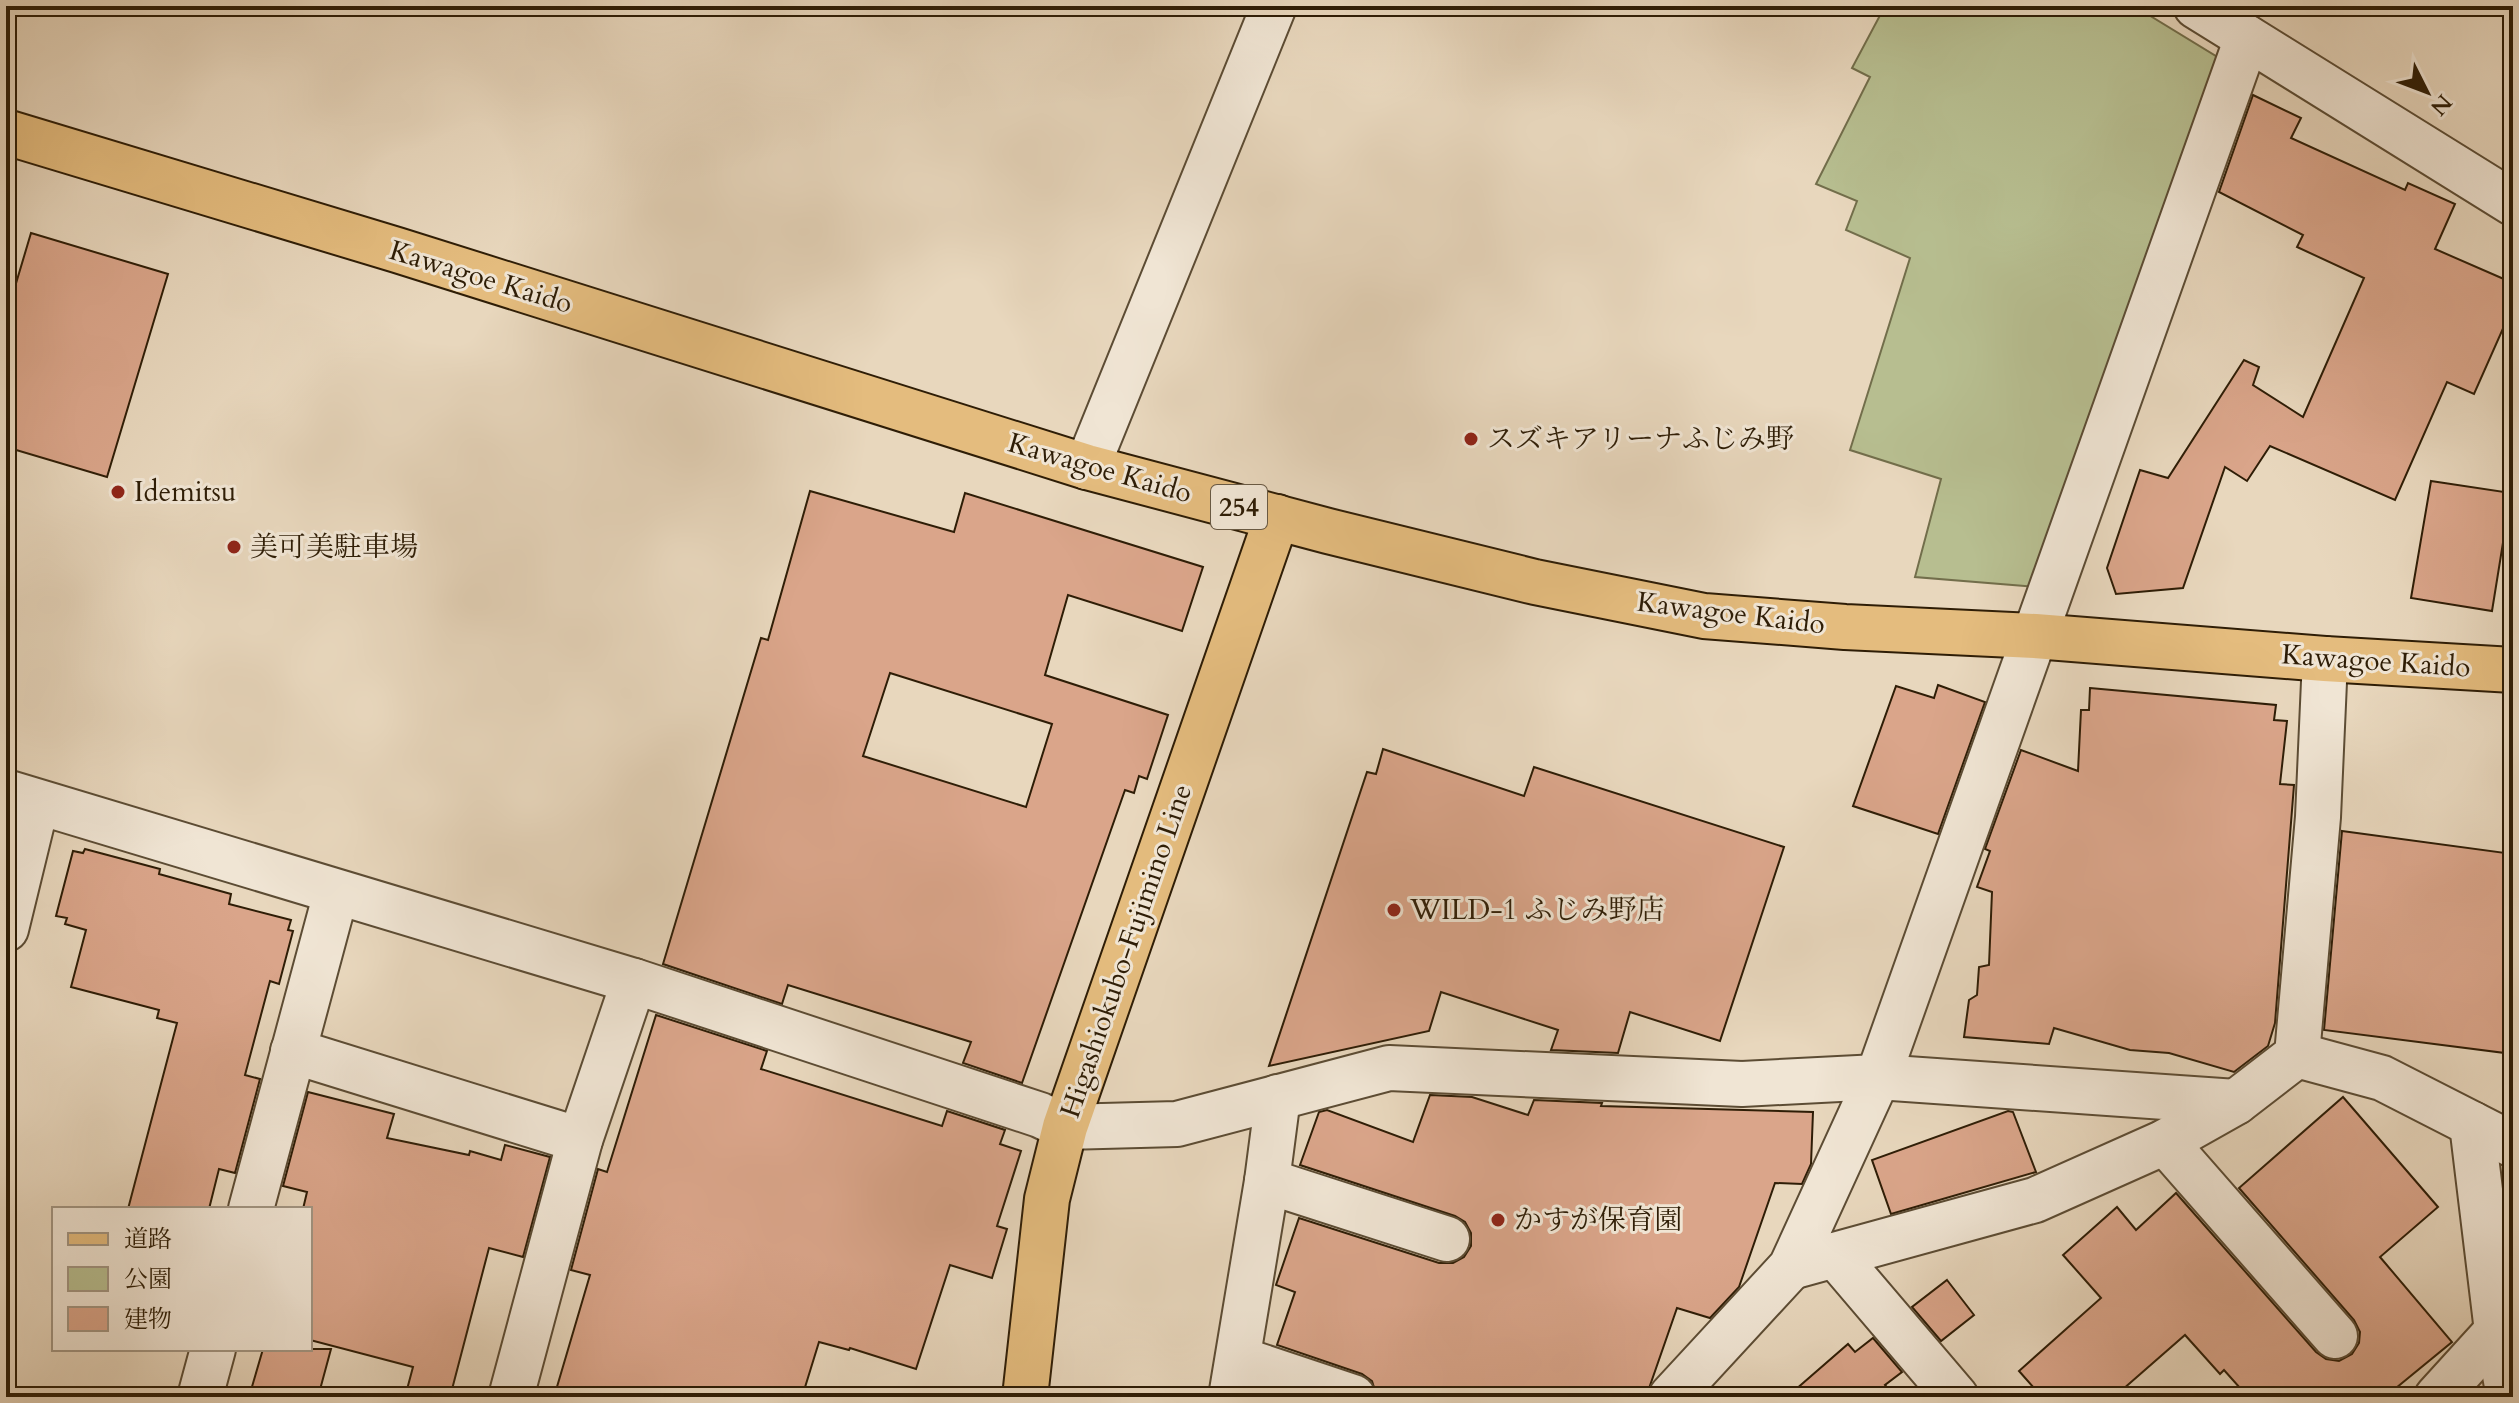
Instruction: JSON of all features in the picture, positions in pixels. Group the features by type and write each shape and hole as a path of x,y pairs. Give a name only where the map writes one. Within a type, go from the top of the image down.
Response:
{"main road":[{"name":"Kawagoe Kaido","path":"6,132 397,250 1087,467 1535,582 1704,616 2513,670"},
{"name":"Higashiokubo-Fujimino Line","path":"1025,1397 1047,1199 1065,1127 1277,517"}],"street":[{"path":"1087,467 1274,6"},
{"path":"2196,6 2513,203"},
{"path":"1671,1397 1791,1267 1878,1077 2247,38"},
{"path":"1791,1267 2035,1200 2165,1142 2236,1102 2297,1055 2318,817 2325,659"},
{"path":"6,929 21,797 634,981 1040,1115 1065,1127 1177,1124 1389,1068 1742,1084 1878,1077 2236,1102"},
{"path":"252,1207 336,893"},
{"path":"511,1397 580,1140 634,981"},
{"path":"293,1051 580,1140"},
{"path":"2297,1055 2382,1078 2513,1145"},
{"path":"1278,1097 1235,1378 1353,1397"},
{"path":"2472,1124 2497,1331 2509,1397"},
{"path":"2165,1142 2335,1336"},
{"path":"1267,1181 1447,1239"},
{"path":"1835,1255 1956,1397"},
{"path":"2437,1397 2497,1331"},
{"path":"200,1397 212,1351"}],"green space":[{"path":"1885,6 2134,6 2219,58 2036,587 1915,577 1941,479 1850,450 1910,258 1846,230 1857,201 1816,184 1870,77 1852,68"}],"building":[{"path":"2253,95 2301,118 2291,138 2405,190 2408,183 2455,204 2435,249 2513,283 2513,306 2474,394 2447,382 2395,500 2270,446 2247,481 2225,467 2183,588 2116,594 2107,568 2140,470 2168,478 2244,360 2259,367 2253,385 2303,417 2364,278 2297,247 2303,235 2219,192"},
{"path":"31,233 168,274 107,477 6,447 6,317"},
{"path":"2431,481 2511,493 2492,611 2411,598"},
{"path":"810,491 954,532 965,493 1203,567 1182,631 1068,595 1045,675 1168,715 1147,779 1139,776 1134,793 1125,790 1022,1083 963,1063 971,1042 788,985 782,1004 663,964 761,638 768,640","holes":["890,673 1052,724 1026,807 863,756"]},
{"path":"1938,685 1985,702 1938,834 1853,806 1896,686 1934,698"},
{"path":"2090,688 2276,705 2274,720 2287,721 2280,784 2294,785 2275,1023 2268,1046 2234,1072 2169,1053 2130,1050 2054,1028 2049,1044 1964,1037 1969,1000 1977,995 1979,967 1989,965 1992,892 1977,887 1990,851 1985,849 2021,750 2078,771 2081,710 2089,710"},
{"path":"1383,749 1524,796 1534,767 1784,847 1720,1041 1630,1012 1618,1053 1551,1050 1558,1030 1441,992 1429,1031 1269,1066 1367,772 1376,774"},
{"path":"2342,831 2513,854 2513,1054 2324,1030"},
{"path":"85,849 160,869 159,874 231,894 229,904 291,920 288,930 293,931 279,984 270,981 245,1075 260,1079 235,1173 219,1169 210,1207 129,1207 177,1023 157,1018 159,1010 71,987 86,930 65,924 67,918 56,916 73,851 83,853"},
{"path":"656,1015 767,1051 761,1069 942,1126 947,1111 1005,1130 1000,1144 1021,1151 997,1226 1007,1229 992,1278 950,1265 916,1369 850,1348 819,1342 802,1397 554,1397 590,1275 571,1270 598,1169 607,1172"},
{"path":"308,1092 394,1114 387,1138 469,1155 470,1151 501,1160 505,1145 550,1157 523,1257 489,1248 450,1397 405,1397 413,1367 312,1341 312,1207 303,1207 307,1192 283,1186"},
{"path":"1430,1095 1472,1097 1528,1115 1534,1100 1602,1103 1601,1106 1813,1112 1811,1164 1802,1184 1775,1183 1739,1287 1710,1318 1677,1308 1646,1397 1377,1397 1372,1381 1362,1374 1277,1345 1295,1292 1276,1285 1299,1218 1439,1263 1453,1263 1464,1257 1471,1246 1471,1233 1465,1222 1455,1216 1300,1165 1319,1112 1327,1110 1413,1142"},
{"path":"2343,1097 2438,1207 2380,1257 2452,1342 2385,1397 2248,1397 2224,1370 2220,1374 2185,1335 2114,1397 2042,1397 2019,1371 2101,1298 2063,1255 2117,1207 2136,1230 2176,1193 2316,1352 2326,1359 2339,1361 2352,1354 2359,1343 2360,1332 2354,1320 2239,1188"},
{"path":"2008,1111 2013,1112 2036,1172 1891,1214 1872,1160"},
{"path":"1947,1280 1974,1315 1941,1341 1912,1307"},
{"path":"1873,1338 1902,1372 1885,1385 1895,1397 1787,1397 1848,1344 1855,1352"},
{"path":"331,1349 318,1397 249,1397 262,1351"}],"place":[{"name":"スズキアリーナふじみ野","path":"1471,439"},
{"name":"Idemitsu","path":"118,492"},
{"name":"美可美駐車場","path":"234,547"},
{"name":"WILD-1 ふじみ野店","path":"1394,910"},
{"name":"かすが保育園","path":"1498,1220"}]}
